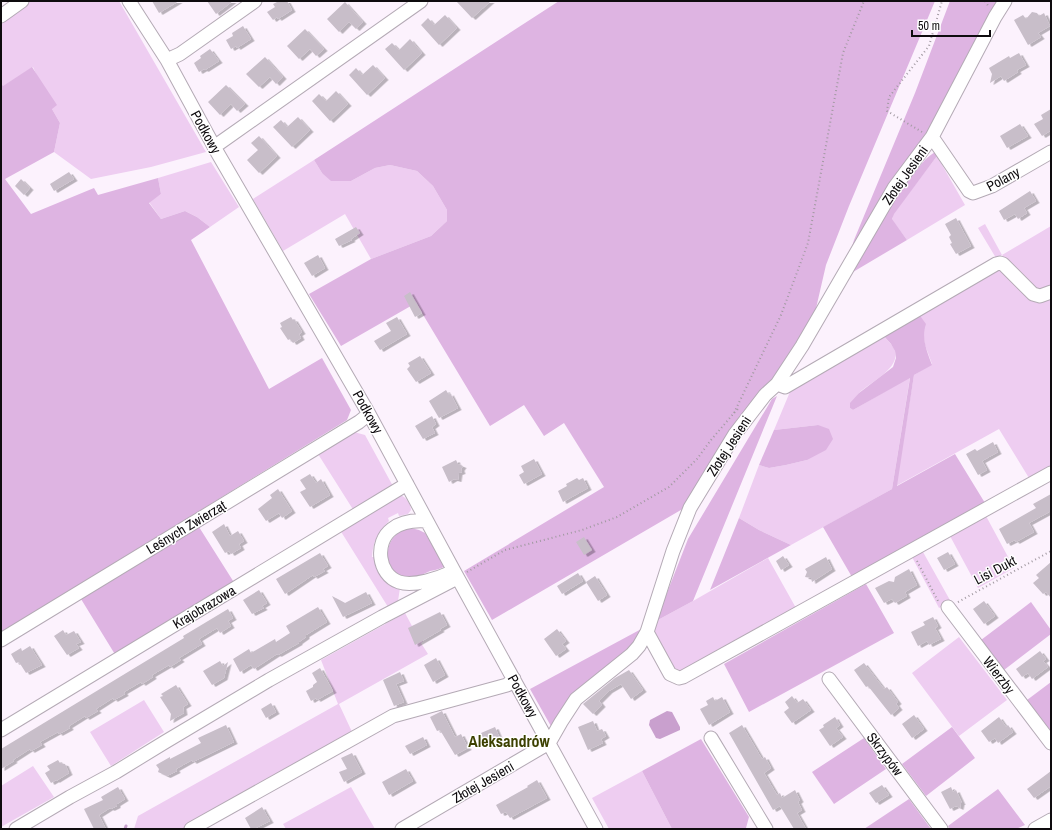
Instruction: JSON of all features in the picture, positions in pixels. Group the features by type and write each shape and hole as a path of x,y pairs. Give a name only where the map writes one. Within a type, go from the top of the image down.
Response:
{"street":[{"path":"1,16 22,1"},
{"name":"Podkowy","path":"129,1 167,60 214,147 370,414 596,829"},
{"path":"167,60 180,54 255,1"},
{"path":"214,147 421,1"},
{"name":"Złotej Jesieni","path":"402,829 549,743 576,699 640,646 647,632 673,551 690,508 735,434 765,395 777,384 819,318 894,188 932,137 995,17 1005,1"},
{"name":"Polany","path":"932,137 969,191 973,193 992,186 1051,152"},
{"path":"777,384 785,386 996,264 1003,264 1033,294 1040,296 1051,292"},
{"name":"Leśnych Zwierząt","path":"1,640 370,414"},
{"path":"647,632 670,674 679,678 683,677 1051,473"},
{"name":"Krajobrazowa","path":"1,730 407,484"},
{"path":"427,521 417,520 402,523 390,530 382,542 380,556 386,572 392,579 407,584 456,574"},
{"path":"16,829 116,772 269,680 456,574"},
{"name":"Wierzby","path":"944,606 1051,743"},
{"path":"191,829 393,716 507,686 514,679"},
{"name":"Skrzypów","path":"829,679 941,829"},
{"path":"711,738 766,829"},
{"path":"1035,829 1051,820"}],"path":[{"path":"734,413 780,315 808,243 844,53 864,1"},
{"path":"932,137 888,111 889,97 929,46 942,1"},
{"path":"456,574 482,565 505,550 589,528 617,517 669,488 697,459 734,413 739,409"},
{"path":"912,550 944,606"},
{"name":"Lisi Dukt","path":"944,606 1051,552"}],"shaded area":[{"path":"28,1 119,1 206,152 151,167 91,179 54,152 60,123 33,67 2,87 1,84 1,20"},
{"path":"559,1 935,1 849,206 826,265 814,317 686,507 492,620 464,571 604,487 564,423 544,436 524,405 490,426 416,303 341,346 309,294 371,259 431,236 447,221 447,210 433,186 417,171 390,165 375,168 351,181 331,181 322,173 314,160"},
{"path":"950,1 999,1 926,138 849,257 854,240 915,93"},
{"path":"32,67 57,105 52,109 60,123 54,152 5,179 31,214 94,188 98,195 158,178 161,194 149,203 161,219 185,211 197,217 210,227 191,240 269,389 322,358 351,410 347,420 1,633 1,84 3,86"},
{"path":"935,152 937,156 894,214 892,219 907,240 853,272 888,211 904,187 920,166"},
{"path":"937,156 965,205 907,240 892,220 893,214"},
{"path":"314,160 322,173 351,181 375,168 390,165 417,171 433,186 447,210 447,221 431,236 371,259 345,214 283,251 253,199"},
{"path":"211,162 239,207 210,227 197,217 185,211 161,219 149,202 161,194 158,178"},
{"path":"985,224 1002,255 996,258 978,228"},
{"path":"1051,226 1051,286 1041,292 1017,274 1002,255"},
{"path":"994,268 1005,270 1025,296 1037,303 1051,296 1051,466 1029,478 999,429 896,486 914,375 932,364 925,345 918,313"},
{"path":"918,313 926,324 924,339 932,365 914,375 897,486 955,454 985,503 852,577 823,527 892,489 910,378 853,410 850,408 850,403 859,393 893,367 896,358 895,351 882,334"},
{"path":"882,334 895,351 893,363 884,374 860,392 850,408 853,410 910,377 892,489 791,545 759,530 739,518 759,465 769,468 807,460 818,425 774,430 792,387"},
{"path":"777,396 693,601 656,621 688,539 772,399"},
{"path":"818,425 829,429 833,439 826,450 807,460 786,465 769,468 759,465 774,430"},
{"path":"354,432 365,435 394,488 354,511 318,454"},
{"path":"400,495 408,501 411,510 408,514 399,516 398,513 388,518 389,521 377,537 372,557 375,557 400,588 398,601 388,607 340,530"},
{"path":"986,516 1014,568 978,588 950,536"},
{"path":"739,518 759,530 791,545 710,590"},
{"path":"199,527 235,584 116,656 81,599"},
{"path":"411,528 425,533 445,566 413,578 400,575 393,570 389,562 389,545 394,537 401,531"},
{"path":"923,552 951,602 939,608 912,557"},
{"path":"768,558 796,608 678,675 652,628 656,621"},
{"path":"866,584 894,633 749,712 724,664"},
{"path":"1031,602 1051,630 1051,634 1004,670 981,640"},
{"path":"405,613 412,626 416,625 423,641 421,643 428,654 339,704 353,734 184,829 134,829 138,816 338,704 321,660"},
{"path":"645,627 627,652 552,728 530,689"},
{"path":"959,637 1007,700 959,736 912,673"},
{"path":"1051,682 1051,731 1050,731 1027,700"},
{"path":"144,700 164,732 111,766 90,732"},
{"path":"667,711 672,712 680,727 680,730 660,739 656,738 649,725 650,720"},
{"path":"952,727 975,758 926,796 902,764"},
{"path":"864,738 886,769 834,804 812,772"},
{"path":"701,739 749,817 746,828 744,829 672,829 642,771"},
{"path":"33,766 54,797 1,827 1,786"},
{"path":"642,771 672,829 609,829 592,798"},
{"path":"351,787 375,829 286,829 283,824"},
{"path":"998,789 1025,825 1016,829 950,829 948,826"},
{"path":"909,799 931,829 864,829"}],"building":[{"path":"152,1 179,1 159,13"},
{"path":"207,1 233,1 216,14"},
{"path":"279,1 287,1 292,10 278,19 277,17 273,20 267,12 275,7 273,4"},
{"path":"456,1 491,1 472,18"},
{"path":"345,2 363,22 356,29 349,22 339,32 327,19"},
{"path":"1032,12 1037,13 1039,16 1044,13 1050,26 1038,33 1041,37 1028,45 1014,20 1023,15 1026,19"},
{"path":"445,15 457,28 439,45 421,25 428,18 434,25"},
{"path":"243,26 251,39 237,48 236,46 231,49 226,40 233,36 232,33"},
{"path":"305,29 324,49 316,56 310,49 299,59 287,46"},
{"path":"410,39 422,53 404,70 385,49 392,43 399,50"},
{"path":"210,49 219,61 199,72 194,63 201,58 200,56"},
{"path":"1019,53 1026,65 1017,70 1018,72 1004,81 1001,76 990,83 992,74 989,68 1009,56 1010,58"},
{"path":"265,57 283,77 276,84 270,77 259,87 246,74"},
{"path":"373,65 385,78 367,95 349,75 356,68 362,75"},
{"path":"226,85 245,104 237,111 231,104 220,115 208,102"},
{"path":"336,91 348,104 330,121 312,101 319,94 326,101"},
{"path":"1051,109 1051,132 1050,131 1042,136 1034,124 1043,119 1041,115"},
{"path":"298,117 310,130 292,147 273,127 281,120 287,127"},
{"path":"1020,124 1028,136 1007,148 1000,136"},
{"path":"259,136 277,156 259,173 247,160 258,150 251,143"},
{"path":"69,172 74,179 54,191 50,184"},
{"path":"21,179 30,188 24,195 15,186"},
{"path":"1030,191 1036,201 1024,208 1027,213 1018,219 1015,214 1004,220 999,211"},
{"path":"956,218 971,246 956,254 950,244 952,243 949,237 951,235 945,224"},
{"path":"356,227 360,233 351,239 352,240 339,246 335,239"},
{"path":"318,255 325,268 312,276 304,263"},
{"path":"410,292 422,313 415,317 404,296"},
{"path":"291,317 293,320 294,319 302,332 299,334 301,338 293,343 290,339 288,340 280,328 282,327 280,323"},
{"path":"397,317 407,334 380,350 374,341 391,331 386,323"},
{"path":"420,356 431,373 416,382 407,369 410,366 408,363"},
{"path":"446,390 449,395 450,393 458,408 439,418 429,401"},
{"path":"432,416 436,424 432,427 435,433 423,439 415,426"},
{"path":"993,442 998,452 982,461 987,470 978,475 966,454 975,449 977,451"},
{"path":"534,459 542,474 524,484 519,475 524,472 521,466"},
{"path":"456,460 458,464 463,466 461,469 462,472 459,473 458,480 454,479 449,482 442,467"},
{"path":"310,474 316,483 321,479 330,495 310,507 300,492 306,489 300,480"},
{"path":"577,478 579,480 583,478 588,488 563,502 558,491 567,486 566,484"},
{"path":"278,489 292,511 282,518 279,513 266,521 258,509 272,498 270,495"},
{"path":"1051,494 1051,511 1029,523 1034,532 1016,542 1015,540 1007,544 999,529 1036,508 1033,504"},
{"path":"224,524 230,536 238,531 244,541 239,544 241,548 231,554 229,551 225,553 212,532"},
{"path":"584,537 592,550 584,555 576,542"},
{"path":"948,552 955,564 944,570 937,558"},
{"path":"320,553 328,566 323,569 325,571 314,577 313,575 285,594 276,579"},
{"path":"783,556 789,565 781,570 776,561"},
{"path":"826,557 832,569 812,582 811,578 805,577 807,572 805,569"},
{"path":"1051,562 1051,598 1046,592 1043,594 1033,583 1039,578 1036,575"},
{"path":"909,569 917,585 905,592 907,596 895,603 892,599 884,603 875,588 889,581 894,582 895,577"},
{"path":"578,573 583,581 562,594 557,586"},
{"path":"595,576 607,595 598,601 586,582"},
{"path":"259,590 267,603 262,606 264,608 252,614 243,600"},
{"path":"366,592 372,603 343,617 332,596 345,603"},
{"path":"984,601 995,616 984,624 973,609"},
{"path":"318,607 327,622 306,635 306,637 299,643 278,655 277,654 254,669 251,665 240,672 233,659 249,649 251,653 275,639 276,642 290,633 286,626"},
{"path":"228,609 233,618 228,621 231,626 220,633 217,628 199,639 202,644 179,658 181,660 152,675 153,677 142,684 141,682 124,692 125,694 114,700 113,698 96,709 98,711 86,718 85,716 69,726 70,728 59,734 58,732 40,742 42,745 31,751 30,749 1,769 1,749 184,638 183,636"},
{"path":"440,612 447,625 415,645 408,628"},
{"path":"933,617 938,626 935,628 941,639 929,645 927,641 918,646 911,632 925,625 923,622"},
{"path":"557,629 566,641 562,644 566,649 556,656 544,639"},
{"path":"63,630 66,635 74,631 81,642 76,644 79,648 67,655 54,636"},
{"path":"30,646 42,665 26,673 19,662 16,663 11,654 21,648 22,651"},
{"path":"1040,651 1046,659 1043,661 1048,667 1032,679 1028,673 1022,677 1016,669"},
{"path":"436,658 445,675 433,682 424,665"},
{"path":"220,661 223,666 228,662 224,678 212,685 203,671"},
{"path":"864,663 884,689 887,687 898,702 896,704 899,708 891,715 868,686 866,687 854,670"},
{"path":"320,668 333,691 317,700 316,698 311,701 306,691 313,687 313,685 317,682 312,673"},
{"path":"629,670 643,690 631,699 621,684 609,691 599,701 602,705 593,714 583,704 615,678"},
{"path":"400,672 404,681 396,684 404,702 394,706 383,680"},
{"path":"176,685 188,704 183,707 184,713 170,721 171,714 160,697 163,696 161,694"},
{"path":"792,696 797,703 803,699 811,710 792,723 784,712 789,708 785,702"},
{"path":"713,697 715,701 722,697 730,712 709,725 700,709 708,705 706,701"},
{"path":"271,703 276,712 266,718 261,709"},
{"path":"442,711 455,737 461,734 468,748 455,755 440,730 437,731 430,717"},
{"path":"914,715 924,729 912,738 902,724"},
{"path":"835,717 840,725 836,728 843,737 830,746 819,730 824,727 823,725"},
{"path":"999,717 1006,727 1008,725 1013,732 998,743 995,738 989,742 981,731"},
{"path":"593,721 597,731 602,729 606,736 601,739 603,743 588,750 578,727"},
{"path":"226,725 234,742 193,762 192,760 167,776 158,772 159,769 156,765 201,743 198,738"},
{"path":"742,725 762,759 765,757 771,768 764,773 777,795 780,793 782,798 795,790 800,800 798,802 802,810 797,813 806,829 794,829 780,806 773,810 729,733"},
{"path":"495,727 501,741 487,747 481,733"},
{"path":"423,737 427,745 410,754 405,746"},
{"path":"352,753 362,772 344,782 339,772 347,769 341,758"},
{"path":"58,760 60,763 65,764 69,773 51,783 45,773 50,770 47,766"},
{"path":"406,769 413,781 389,795 382,782"},
{"path":"1051,771 1051,786 1034,798 1027,789"},
{"path":"537,780 547,798 510,818 506,812 501,814 496,805 528,787 527,786"},
{"path":"882,785 889,795 876,803 869,793"},
{"path":"118,787 125,799 117,804 117,806 111,809 110,808 99,815 106,829 94,829 84,809 103,800 101,797"},
{"path":"951,787 953,792 956,790 962,803 960,808 956,806 950,809 941,792"},
{"path":"262,807 270,821 251,829 245,818"}],"district":[{"name":"Aleksandrów","path":"509,741"}]}
